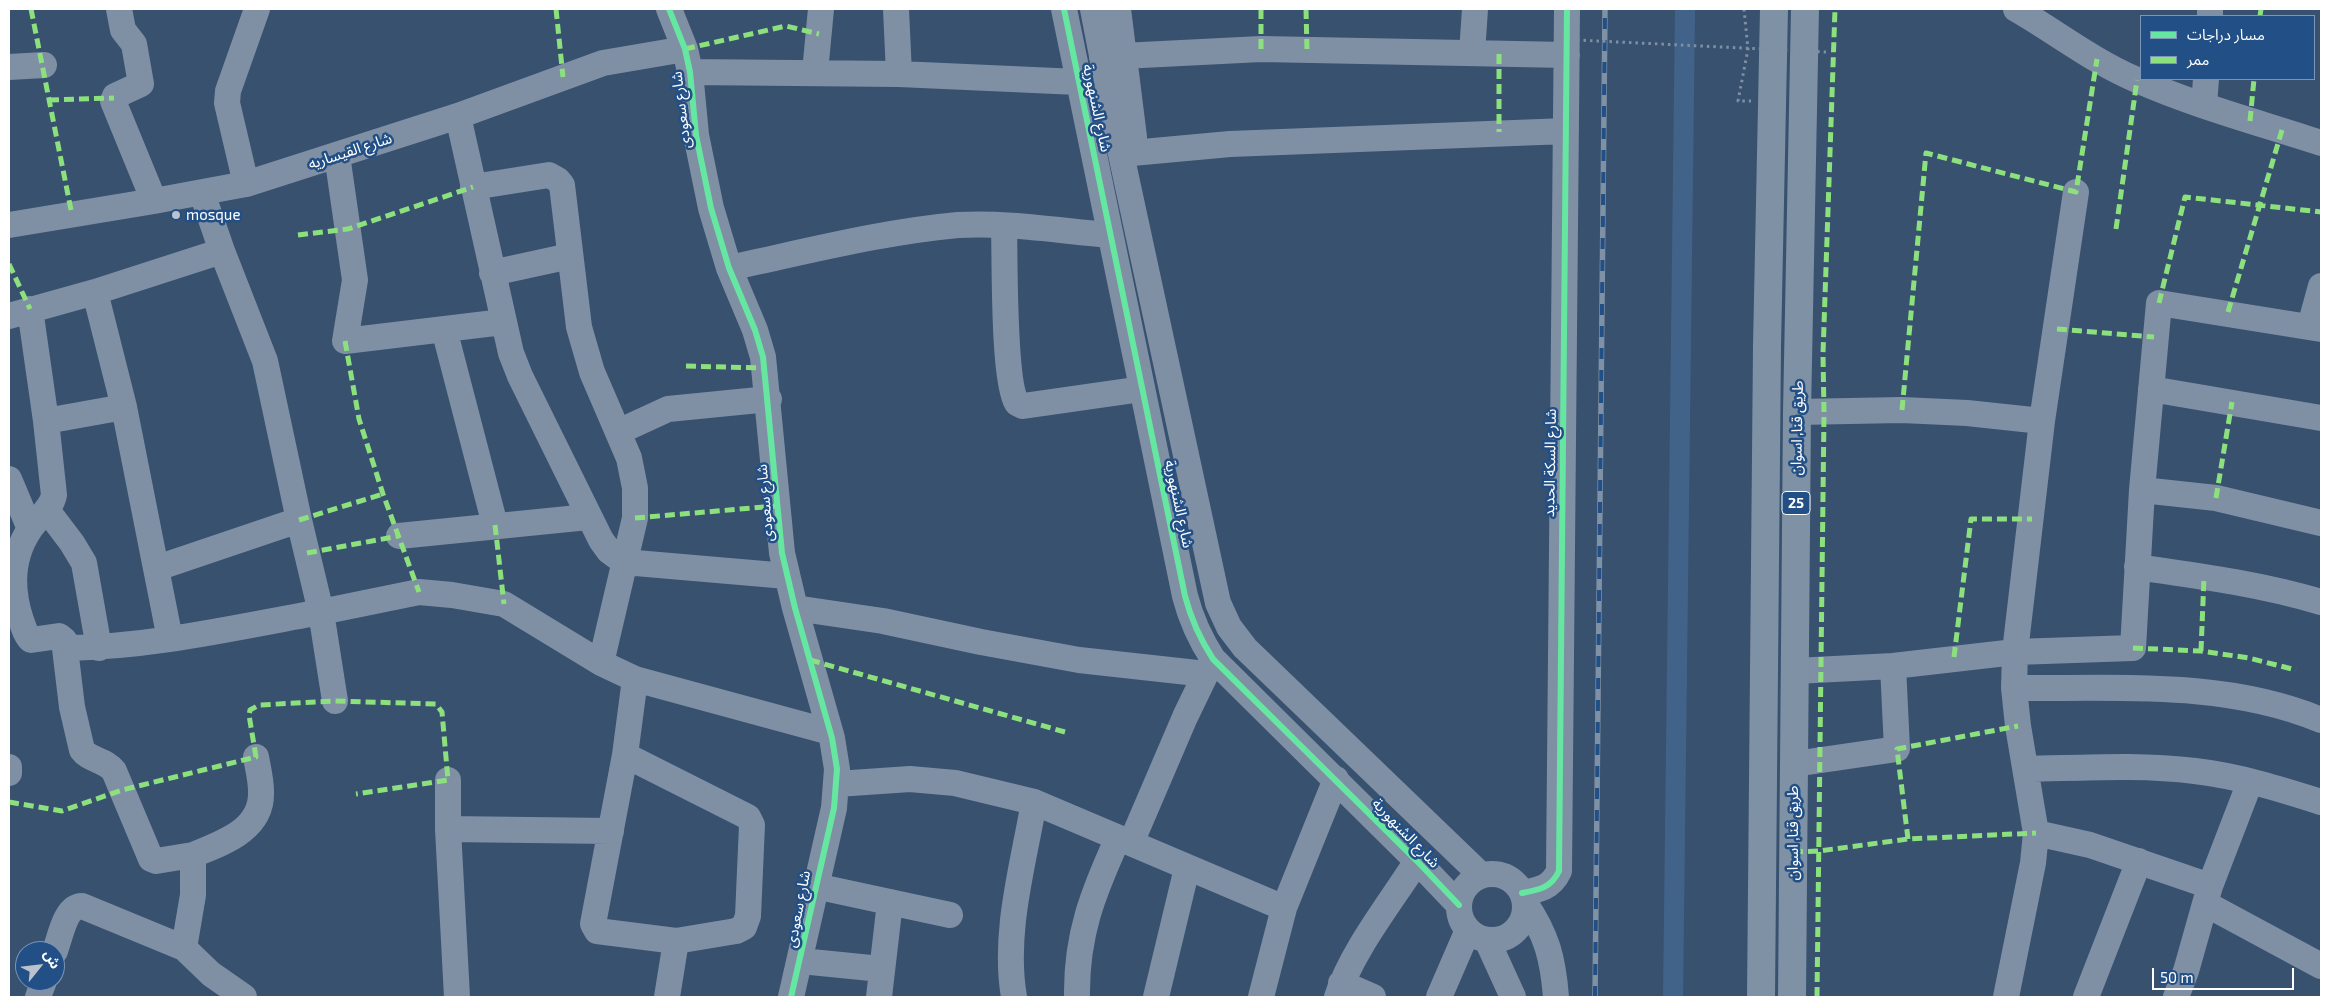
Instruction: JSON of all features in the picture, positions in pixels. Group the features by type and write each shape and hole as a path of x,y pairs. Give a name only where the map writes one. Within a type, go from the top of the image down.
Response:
{"highway":[{"name":"طريق قنا, اسوان","path":"1761,997 1768,336 1774,9"},
{"name":"طريق قنا, اسوان","path":"1792,997 1797,412 1805,9"}],"street":[{"path":"246,184 227,103 228,91 257,9"},
{"name":"شارع سعودى","path":"669,9 687,61 701,169 710,208 729,268 755,330 763,357 769,399 778,522 787,576 835,754 837,784 834,808 814,886 801,961 792,997"},
{"path":"815,72 821,9"},
{"path":"896,9 900,74"},
{"name":"شارع الشنهورية","path":"1064,9 1185,596 1209,666 1336,779 1459,905"},
{"name":"شارع الشنهورية","path":"1093,9 1112,56 1128,153 1218,603 1229,627 1245,648 1481,875"},
{"path":"1118,9 1112,56 1261,49 1472,53 1572,48"},
{"path":"1472,53 1474,9"},
{"name":"شارع السكة الحديد","path":"1523,898 1548,886 1555,880 1559,871 1566,131 1572,48 1567,9"},
{"path":"2016,9 2097,59 2137,80 2321,143"},
{"path":"126,10 123,30 134,44 141,84 115,96 113,101 154,201"},
{"name":"شارع القيساريه","path":"9,225 246,184 458,116 603,63 687,61 815,72 1078,82"},
{"path":"9,67 44,65"},
{"path":"2204,104 2206,80"},
{"path":"458,116 503,322 520,376 588,517 605,545 624,562 787,576"},
{"path":"1128,153 1230,144 1566,131"},
{"path":"337,155 355,280 345,341 503,322"},
{"path":"473,187 548,175 558,180 563,191 579,327 592,372 628,458 635,488 635,518 601,664"},
{"path":"202,192 222,251 265,362 321,612 336,701"},
{"path":"2006,997 2034,863 2036,833 2014,688 2015,652 2042,422 2076,192"},
{"path":"729,268 920,230 960,225 1004,226 1110,235"},
{"path":"1004,226 1008,348 1012,394 1016,403 1023,406 1142,389"},
{"path":"222,251 95,292 19,313 46,420 54,494 47,510 30,529 20,547 13,580 13,608 31,640 59,636 64,640 67,648 72,707 82,750 84,754 109,766 114,771 151,859 156,862 193,855 230,840 245,829 254,819 260,808 261,792 256,756"},
{"path":"492,273 570,256"},
{"path":"1795,671 1893,666 2015,652 2133,648 2142,490 2159,303 2316,327 2321,286"},
{"path":"95,292 124,407 170,639"},
{"path":"444,329 495,525"},
{"path":"2152,389 2321,418"},
{"path":"618,432 668,409 769,399"},
{"path":"46,420 124,407"},
{"path":"1797,412 1902,410 1967,413 2042,422"},
{"path":"9,479 30,529"},
{"path":"2142,490 2216,498 2321,523"},
{"path":"47,510 72,543 84,563 99,648"},
{"path":"399,536 588,517"},
{"path":"157,568 299,520"},
{"path":"2137,567 2243,582 2278,589 2321,602"},
{"path":"67,648 99,648 170,639 419,592 452,595 504,604 601,664 635,680 830,732"},
{"path":"795,608 883,621 1079,660 1209,666 1125,840 1096,888 1084,926 1076,964 1077,997"},
{"path":"1794,764 1898,749 1893,666"},
{"path":"625,755 748,817 752,825 748,916 744,927 736,931 676,941 597,930 593,924 593,915 625,755 635,680"},
{"path":"2014,688 2189,690 2246,697 2321,720"},
{"path":"9,767 9,773"},
{"path":"2026,769 2136,767 2195,771 2250,782 2321,802"},
{"path":"837,784 910,779 955,783 1034,802 1284,908"},
{"path":"1261,997 1284,908 1296,873 1336,779"},
{"path":"448,780 448,829 457,997"},
{"path":"2176,997 2186,971 2208,895 2250,782"},
{"path":"1014,997 1010,969 1012,933 1034,802"},
{"path":"448,829 611,831"},
{"path":"2036,833 2090,845 2139,861 2208,895 2321,966"},
{"path":"184,948 193,895 193,855"},
{"path":"1374,997 1339,990 1417,861"},
{"path":"2086,997 2139,861"},
{"path":"1156,997 1188,868"},
{"path":"1513,997 1477,935 1459,914 1463,890 1481,875 1500,875 1517,885 1539,926 1552,957 1556,997"},
{"path":"814,886 950,915"},
{"path":"1477,935 1502,938 1515,931 1521,922 1523,898"},
{"path":"878,997 890,902"},
{"path":"59,941 70,912 76,906 82,906 184,948 211,974 244,997"},
{"path":"1439,997 1477,935"},
{"path":"667,997 676,941"},
{"path":"801,961 881,969"}],"path":[{"path":"1738,101 1748,48 1744,9"},
{"path":"1572,48 1748,48 1826,52"}],"waterway":[{"path":"1673,997 1685,9"}],"railway":[{"path":"1595,997 1605,9"}],"marked path":[{"path":"31,9 72,215"},
{"path":"556,9 563,77"},
{"path":"1261,9 1261,49"},
{"path":"1306,9 1307,50"},
{"path":"1817,997 1824,413 1823,354 1835,9"},
{"path":"2260,15 2261,9"},
{"path":"685,49 786,26 819,34"},
{"path":"1499,54 1499,132"},
{"path":"1902,410 1926,153 2076,192 2097,59"},
{"path":"2116,229 2137,80"},
{"path":"2250,121 2254,80"},
{"path":"49,100 114,98"},
{"path":"2228,312 2282,130"},
{"path":"298,235 348,229 473,187"},
{"path":"2159,303 2185,197 2321,212"},
{"path":"9,264 30,309"},
{"path":"2057,329 2154,337"},
{"path":"345,341 359,419 383,494 419,592"},
{"path":"686,366 765,368"},
{"path":"2216,498 2232,402"},
{"path":"299,520 383,494"},
{"path":"635,518 776,506"},
{"path":"1954,657 1971,519 2032,519"},
{"path":"495,525 504,604"},
{"path":"307,553 399,536"},
{"path":"2201,651 2204,577"},
{"path":"2133,648 2201,651 2249,658 2296,670"},
{"path":"810,660 1065,732"},
{"path":"9,802 62,811 122,790 256,757 249,715 250,710 259,705 335,701 436,704 442,712 448,780 356,794"},
{"path":"1908,839 1897,749 2018,726"},
{"path":"1793,852 1819,851 1908,839 2036,833"}],"cycle path":[{"path":"669,9 685,49 690,72 696,135 711,208 729,268 755,330 763,357 782,553 795,608 832,738 837,769 834,808 791,997"},
{"path":"1064,9 1185,596 1196,629 1213,659 1459,905"},
{"path":"1522,893 1534,891 1548,885 1559,871 1567,9"}],"place":[{"name":"mosque","path":"176,215"}]}
